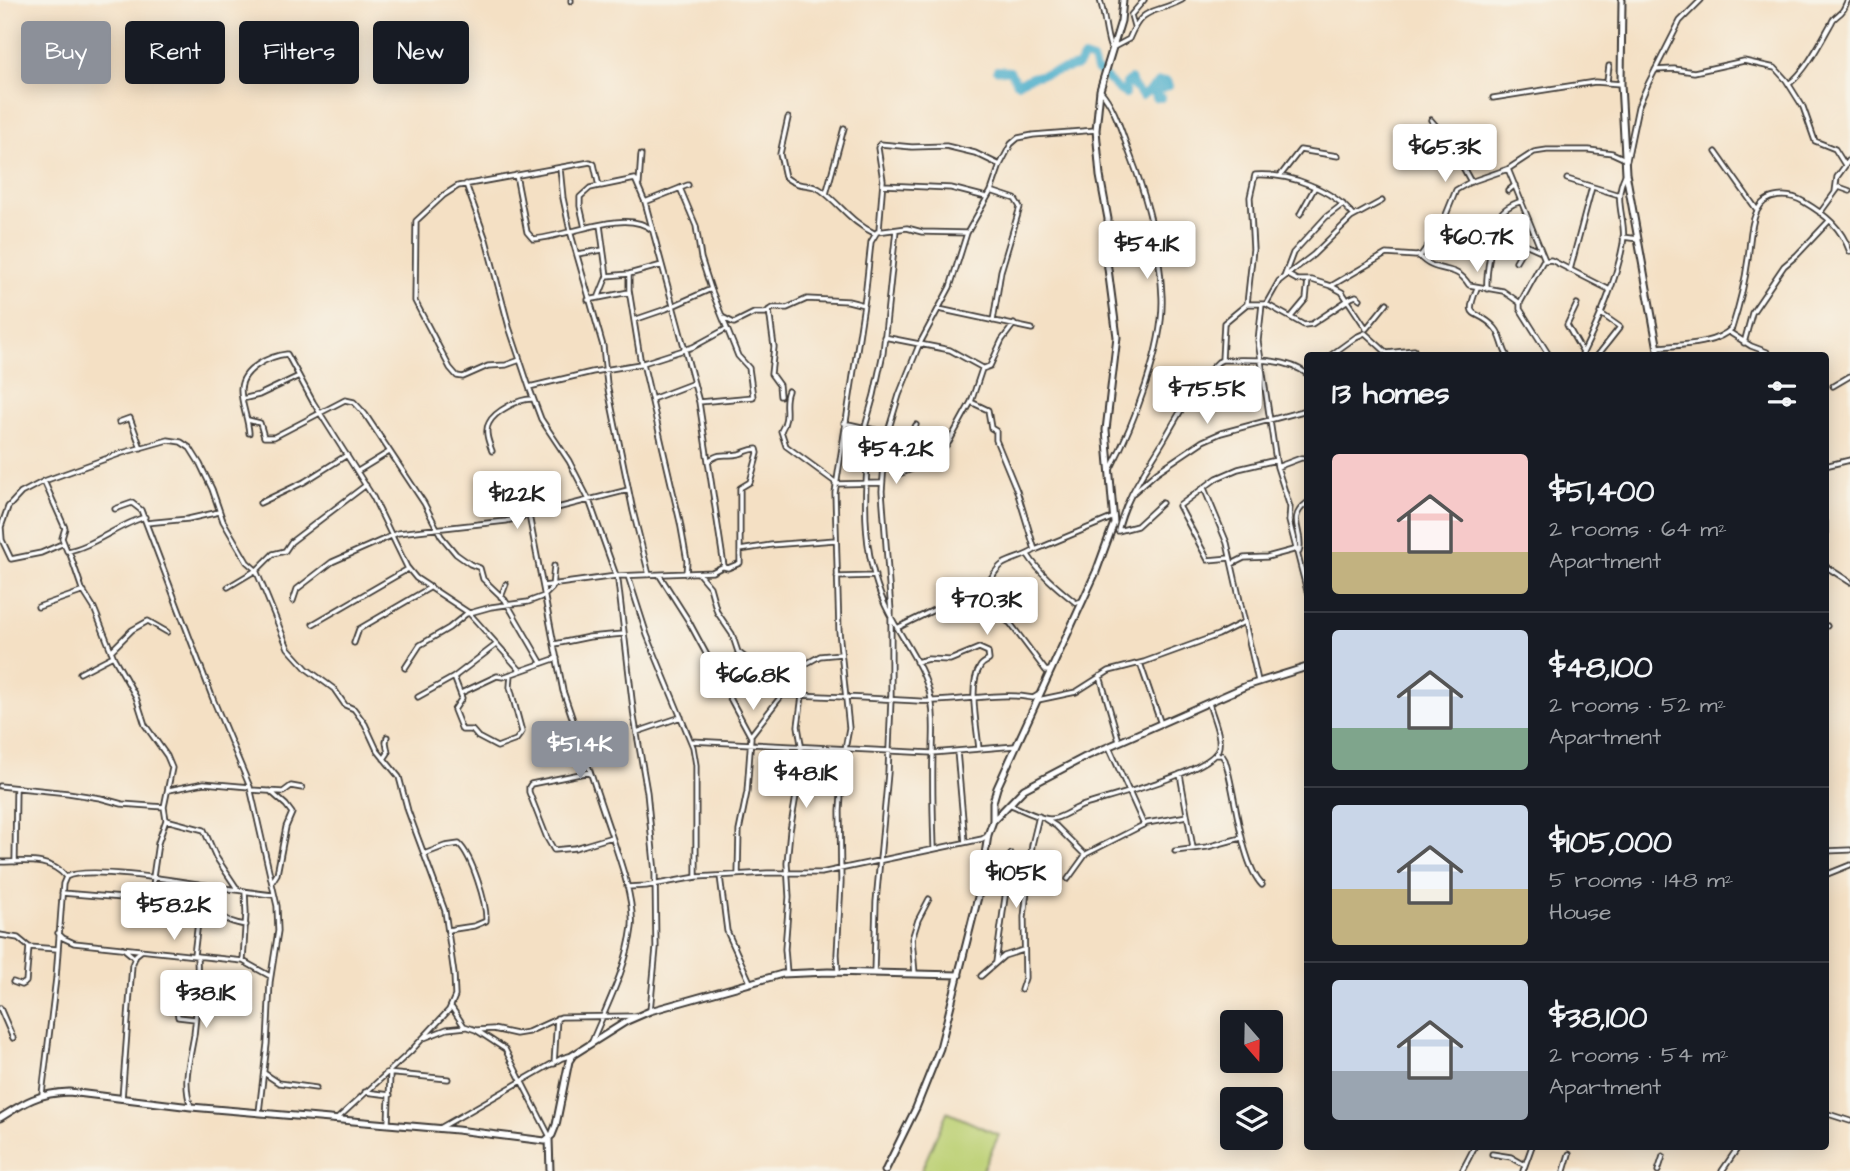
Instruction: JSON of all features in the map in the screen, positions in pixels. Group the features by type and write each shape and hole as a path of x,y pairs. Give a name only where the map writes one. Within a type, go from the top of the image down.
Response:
{"street":[{"path":"1100,0 1110,46 1114,47"},
{"path":"1115,531 1106,430 1117,337 1107,261 1108,219 1100,176 1096,130 1100,90 1121,21 1123,0"},
{"path":"1134,26 1131,15 1144,0"},
{"path":"1114,47 1129,40 1134,26 1144,16 1182,0"},
{"path":"1622,0 1621,84 1625,170 1659,352"},
{"path":"1585,352 1610,290 1623,237 1619,195 1638,107 1680,22 1701,0"},
{"path":"1789,84 1803,71 1832,21 1848,0"},
{"path":"1655,70 1694,72 1751,61 1777,69 1808,117 1815,141 1835,149 1845,165"},
{"path":"1606,82 1609,66"},
{"path":"1493,98 1606,82 1621,84"},
{"path":"1100,90 1110,101 1137,174 1156,246 1162,299 1154,357 1109,472"},
{"path":"788,118 780,154 785,177 799,186 816,187 849,218 877,232 908,228 922,232 967,233"},
{"path":"1431,120 1448,140 1471,182"},
{"path":"826,194 844,128"},
{"path":"874,973 876,902 891,699 891,617 881,483 888,432 898,395 919,345 950,287 967,233 991,191 1011,144 1018,138 1096,130"},
{"path":"838,972 840,802 849,728 841,654 835,483 864,304 871,242 877,232 883,185 878,148 882,144 946,146 975,153 1000,165"},
{"path":"1279,177 1300,150 1338,156"},
{"path":"1419,256 1427,249 1441,227 1454,193 1471,182 1508,169 1540,150 1589,150 1612,153 1625,159"},
{"path":"1716,152 1757,209"},
{"path":"639,186 641,155"},
{"path":"1835,192 1837,177 1850,159"},
{"path":"520,360 506,365 488,366 463,377 457,376 448,366 415,301 415,224 444,195 466,184 592,162 600,186"},
{"path":"560,168 570,230 603,346 605,371 628,490 649,575"},
{"path":"1508,169 1545,260"},
{"path":"516,176 522,210 531,238 535,240 600,225 643,223 652,231"},
{"path":"1247,304 1253,248 1250,197 1253,177 1279,177 1315,187 1343,204 1354,216"},
{"path":"585,228 580,197 590,188 635,179 645,202 699,402 724,567"},
{"path":"1567,179 1619,195"},
{"path":"466,184 486,240 509,327 533,399 541,419 569,461 589,500 616,576 636,732 647,792 655,884 656,948 650,1011"},
{"path":"645,202 688,185"},
{"path":"883,185 951,188 986,197"},
{"path":"1508,191 1516,185"},
{"path":"1820,213 1841,186 1850,191"},
{"path":"1300,214 1315,187"},
{"path":"1570,270 1592,187"},
{"path":"680,188 696,226 701,258 726,329 738,356 749,366 753,397 699,402"},
{"path":"991,191 1015,199 1020,207 1001,271 993,320"},
{"path":"1658,347 1710,340 1729,332 1739,303 1757,209 1770,199 1787,195 1820,213 1839,229 1850,252"},
{"path":"1304,578 1289,521 1290,507 1277,467 1258,341 1264,304 1276,284 1313,256 1354,216 1382,201"},
{"path":"1487,289 1490,239 1494,225 1507,207 1522,201"},
{"path":"1286,276 1295,250 1326,217 1343,204"},
{"path":"1744,343 1752,313 1782,268 1797,256 1829,221"},
{"path":"599,296 607,276 600,225"},
{"path":"865,427 883,354 896,230"},
{"path":"1623,237 1638,239"},
{"path":"1517,240 1543,252"},
{"path":"1516,261 1526,244"},
{"path":"577,254 603,250"},
{"path":"1331,286 1386,254 1419,256 1430,265 1460,274 1469,285 1503,291 1520,303"},
{"path":"1545,260 1610,290"},
{"path":"1545,260 1520,303 1523,316 1547,352"},
{"path":"607,276 629,274 662,265"},
{"path":"629,274 629,292 642,364 682,533 687,574"},
{"path":"1286,276 1331,286 1341,291 1382,352"},
{"path":"1291,318 1306,299 1308,280"},
{"path":"1478,288 1471,308 1495,328 1506,352"},
{"path":"634,320 711,289"},
{"path":"588,300 629,292"},
{"path":"1222,360 1224,323 1247,304 1264,304 1301,324 1308,325 1347,300 1355,296 1360,299"},
{"path":"723,318 734,323 754,313 789,308 809,299 864,304"},
{"path":"1335,352 1366,330 1387,303"},
{"path":"1577,304 1567,325 1583,352"},
{"path":"939,309 1032,329"},
{"path":"769,310 774,347 771,374 779,386 779,396"},
{"path":"1600,313 1620,327 1600,352"},
{"path":"884,337 950,350 983,368 990,366 1002,340 1014,324"},
{"path":"529,387 642,364 686,349 726,329"},
{"path":"1729,332 1744,343 1767,352"},
{"path":"1667,346 1668,352"},
{"path":"1402,352 1414,350"},
{"path":"249,433 242,385 248,374 260,363 287,354 320,414 366,485 408,569 416,578 469,613 520,670"},
{"path":"885,1171 916,1108 940,1048 984,867 988,835 993,821 994,794 1131,495 1183,408 1206,375 1222,360 1262,360 1304,371"},
{"path":"925,460 937,456 945,448 971,402 983,368"},
{"path":"243,399 299,376"},
{"path":"1833,386 1850,376"},
{"path":"652,399 694,383"},
{"path":"788,391 785,397 788,417 781,430 785,444 835,483 881,483"},
{"path":"492,451 487,435 489,423 499,413 520,401 533,399"},
{"path":"248,420 260,423 264,437 274,437 350,400 365,414 424,503 436,528 455,552 470,564 481,568 483,579 508,605 541,662"},
{"path":"971,402 988,410 991,428 996,431 996,440 1021,503 1035,550"},
{"path":"1131,495 1157,472 1203,441 1221,433 1304,411"},
{"path":"119,422 131,418 141,448"},
{"path":"844,423 888,432 912,432 916,425"},
{"path":"881,431 870,442 865,483 865,523 875,576 891,617 916,662 932,701 934,848"},
{"path":"64,543 14,560 2,540 1,527 8,507 21,493 44,481 108,457 168,440 187,446 206,476 219,512 242,555 256,570 288,648 307,669 334,689 344,704 355,709 384,759 399,777 406,806 444,907 455,991 452,1007 389,1073 335,1120"},
{"path":"543,586 616,576 715,572 740,564 740,488 751,481 758,451 752,448 738,454 724,453 708,461"},
{"path":"357,471 389,452"},
{"path":"260,503 304,482 347,455"},
{"path":"1277,467 1304,458"},
{"path":"883,459 899,474 917,467"},
{"path":"1230,558 1208,560 1179,506 1214,479 1276,460"},
{"path":"1829,465 1850,460"},
{"path":"44,481 65,528 62,537 83,592 94,608 149,732 172,768 164,807 166,820 158,843 152,896 147,900 62,893"},
{"path":"228,587 256,570 273,554 285,551 291,541 366,485"},
{"path":"1204,488 1224,535 1258,681"},
{"path":"293,601 299,588 332,562 403,531 498,522 628,490"},
{"path":"115,509 135,503 146,520 250,789 279,922 270,976 259,1112"},
{"path":"1115,531 1137,526 1161,503"},
{"path":"1298,552 1301,541 1296,515 1304,506"},
{"path":"69,551 121,525 146,520 188,519 219,512"},
{"path":"529,515 563,691 612,837 632,914 631,933 615,987 590,1044"},
{"path":"1050,670 1046,671 1030,653 1010,623 980,601 1002,565 1114,517"},
{"path":"740,550 835,540"},
{"path":"1231,564 1244,558 1298,552"},
{"path":"1028,555 1036,567 1067,596 1076,603 1082,601"},
{"path":"405,668 420,645 469,613 528,602 544,596 553,585 554,566"},
{"path":"313,624 408,569"},
{"path":"1829,569 1850,582"},
{"path":"698,573 710,587 717,611 732,634 738,652 756,666 771,670 795,670 820,656 841,654"},
{"path":"628,576 647,635 691,741 696,765 696,877"},
{"path":"659,576 688,620 751,735 747,792 739,831 738,874"},
{"path":"837,577 875,576"},
{"path":"501,597 506,584"},
{"path":"897,628 953,601 972,586"},
{"path":"354,643 359,629 431,587"},
{"path":"37,607 83,592"},
{"path":"80,673 112,653 132,630 148,621 167,632"},
{"path":"1038,695 1038,700 1043,700 1076,692 1100,676 1217,635 1244,622"},
{"path":"555,644 623,634"},
{"path":"418,697 454,677 497,644"},
{"path":"916,662 956,659 979,648 987,651 989,658 980,667 974,698 979,749"},
{"path":"461,692 497,676 502,677 557,658"},
{"path":"1140,663 1161,724"},
{"path":"993,821 1007,803 1040,779 1119,741 1258,681 1304,668"},
{"path":"454,677 462,701 454,710 463,731 473,731 495,747 504,746 519,738 523,732 510,687 511,674"},
{"path":"1100,676 1119,741"},
{"path":"751,735 780,696 846,696 932,701 1015,695 1033,698 1038,695"},
{"path":"787,973 785,949 789,905 790,831 799,784 798,730 802,696"},
{"path":"1041,817 1055,818 1081,806 1180,774 1206,762 1215,755 1219,743 1209,702"},
{"path":"636,732 681,717"},
{"path":"384,759 388,753 387,737"},
{"path":"691,741 932,753 1014,746"},
{"path":"1109,746 1144,825"},
{"path":"957,751 965,842"},
{"path":"1215,755 1223,756 1241,838 1251,871 1262,885"},
{"path":"590,772 531,784 529,792 554,850 575,848 612,837"},
{"path":"1180,774 1193,848"},
{"path":"169,790 204,783 283,792 292,786 302,788"},
{"path":"0,786 100,798 122,804 164,807"},
{"path":"15,862 16,788"},
{"path":"270,791 292,813 286,827 277,874 272,882"},
{"path":"1007,803 1056,826 1084,855"},
{"path":"1068,879 1084,855 1144,825 1187,816"},
{"path":"1021,990 1025,978 1023,950 1032,845 1041,817"},
{"path":"166,820 204,830 216,857 239,890"},
{"path":"627,887 738,874 814,874 982,839 988,835"},
{"path":"1175,851 1241,838"},
{"path":"424,854 454,844 463,846 482,895 486,921 448,930"},
{"path":"1829,851 1850,850"},
{"path":"996,962 1011,854"},
{"path":"0,862 49,863 60,869 66,877"},
{"path":"1829,873 1850,865"},
{"path":"66,877 78,873 153,878 274,895"},
{"path":"720,876 725,926 750,982"},
{"path":"42,1094 56,978 62,893 66,877"},
{"path":"209,885 213,904 224,920 246,925"},
{"path":"243,961 245,891"},
{"path":"915,974 912,939 929,900"},
{"path":"191,1107 186,1089 195,1019 198,922"},
{"path":"58,933 74,943 243,961 270,976"},
{"path":"0,935 18,938 29,947 57,949"},
{"path":"13,982 21,985 26,982 29,947"},
{"path":"123,947 135,958"},
{"path":"122,1099 128,1009 135,958 142,950"},
{"path":"981,976 1007,954 1023,950"},
{"path":"437,1129 650,1011 787,973 959,975"},
{"path":"195,1004 226,1010"},
{"path":"452,1007 459,1021 466,1027"},
{"path":"0,1008 13,1038"},
{"path":"177,1009 178,1017 195,1019"},
{"path":"477,1030 493,1029 519,1034 557,1018 637,1017"},
{"path":"554,1063 557,1018"},
{"path":"422,1038 447,1029 466,1027 477,1030 506,1049 550,1138"},
{"path":"550,1171 550,1138 561,1110 569,1061 573,1055"},
{"path":"264,1073 279,1083 316,1088"},
{"path":"389,1073 448,1079"},
{"path":"388,1125 389,1073"},
{"path":"0,1118 42,1094 69,1092 191,1107 540,1141 550,1138"},
{"path":"365,1092 390,1095"},
{"path":"1829,1114 1850,1121"},
{"path":"1462,1171 1473,1150"},
{"path":"1523,1171 1531,1150"},
{"path":"1722,1171 1736,1150"},
{"path":"1492,1154 1511,1157 1525,1165"},
{"path":"1564,1171 1569,1154"},
{"path":"1658,1171 1663,1156"}],"green space":[{"path":"947,1112 999,1135 982,1171 921,1171"}],"waterway":[{"path":"997,70 1010,71 1017,83 1078,66 1084,57 1093,60 1096,70 1125,94 1126,83 1131,79 1142,96 1159,82 1167,81 1169,86 1153,93 1156,98 1162,98"}]}
